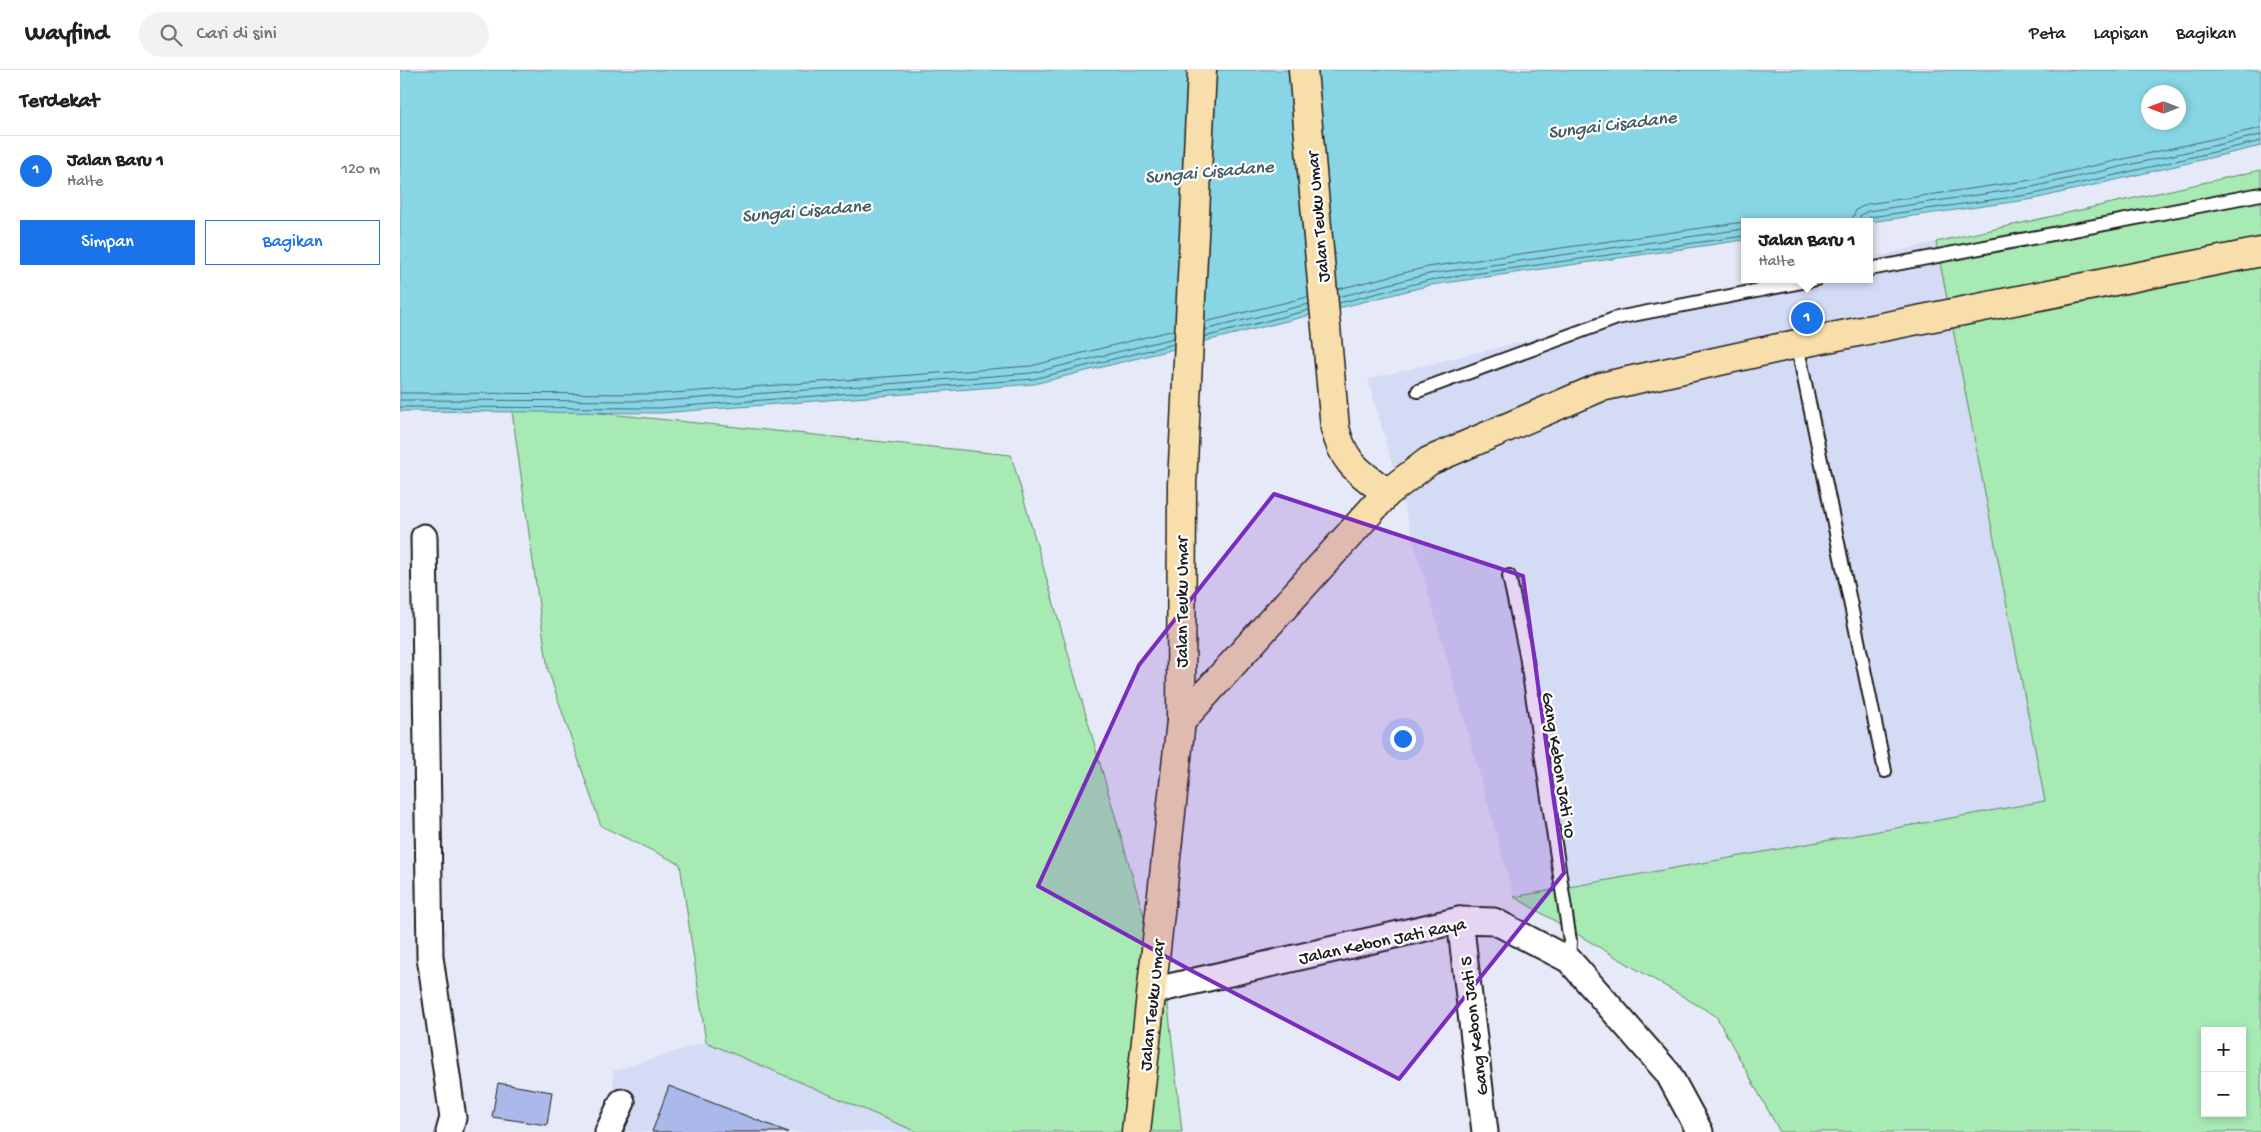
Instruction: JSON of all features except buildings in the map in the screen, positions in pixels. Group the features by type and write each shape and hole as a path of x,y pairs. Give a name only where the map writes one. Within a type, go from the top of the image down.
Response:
{"main road":[{"name":"Jalan Teuku Umar","path":"1136,1132 1181,721 1182,484 1202,70"},
{"name":"Jalan Teuku Umar","path":"1303,70 1335,428 1340,447 1354,468 1387,492"},
{"path":"1181,721 1387,492 1429,461 1601,387 1797,344 2261,252"}],"street":[{"path":"424,537 430,958 453,1118 448,1132"},
{"name":"Jalan Kebon Jati Raya","path":"1152,992 1460,920 1494,921 1569,960 1668,1073 1700,1132"},
{"name":"Gang Kebon Jati 5","path":"1460,920 1485,1132"},
{"path":"608,1132 622,1102"}],"lane":[{"path":"1873,268 2261,194"},
{"path":"1418,391 1617,318 1796,283"},
{"path":"1797,344 1884,771"},
{"name":"Gang Kebon Jati 10","path":"1509,576 1526,656 1570,941 1569,960"}],"highlighted area":[{"path":"1274,494 1523,576 1564,873 1399,1079 1194,972 1038,886 1139,665"}],"shaded area":[{"path":"1936,242 2046,801 1514,897 1368,379 1764,283 1873,283 1873,257"},
{"path":"706,1042 917,1132 615,1132 613,1071"}],"green space":[{"path":"2261,170 2261,1132 1780,1132 1716,1016 1514,897 2045,801 1936,242"},
{"path":"511,404 1011,455 1167,996 1182,1132 917,1132 706,1042 680,864 601,826 548,670"}],"water":[{"name":"Sungai Cisadane","path":"400,70 2261,70 2261,146 2034,199 1873,222 1873,218 1741,218 1741,240 1431,285 1034,384 661,413 400,411"}],"place":[{"name":"Jalan Baru 1","path":"1807,318"}]}
